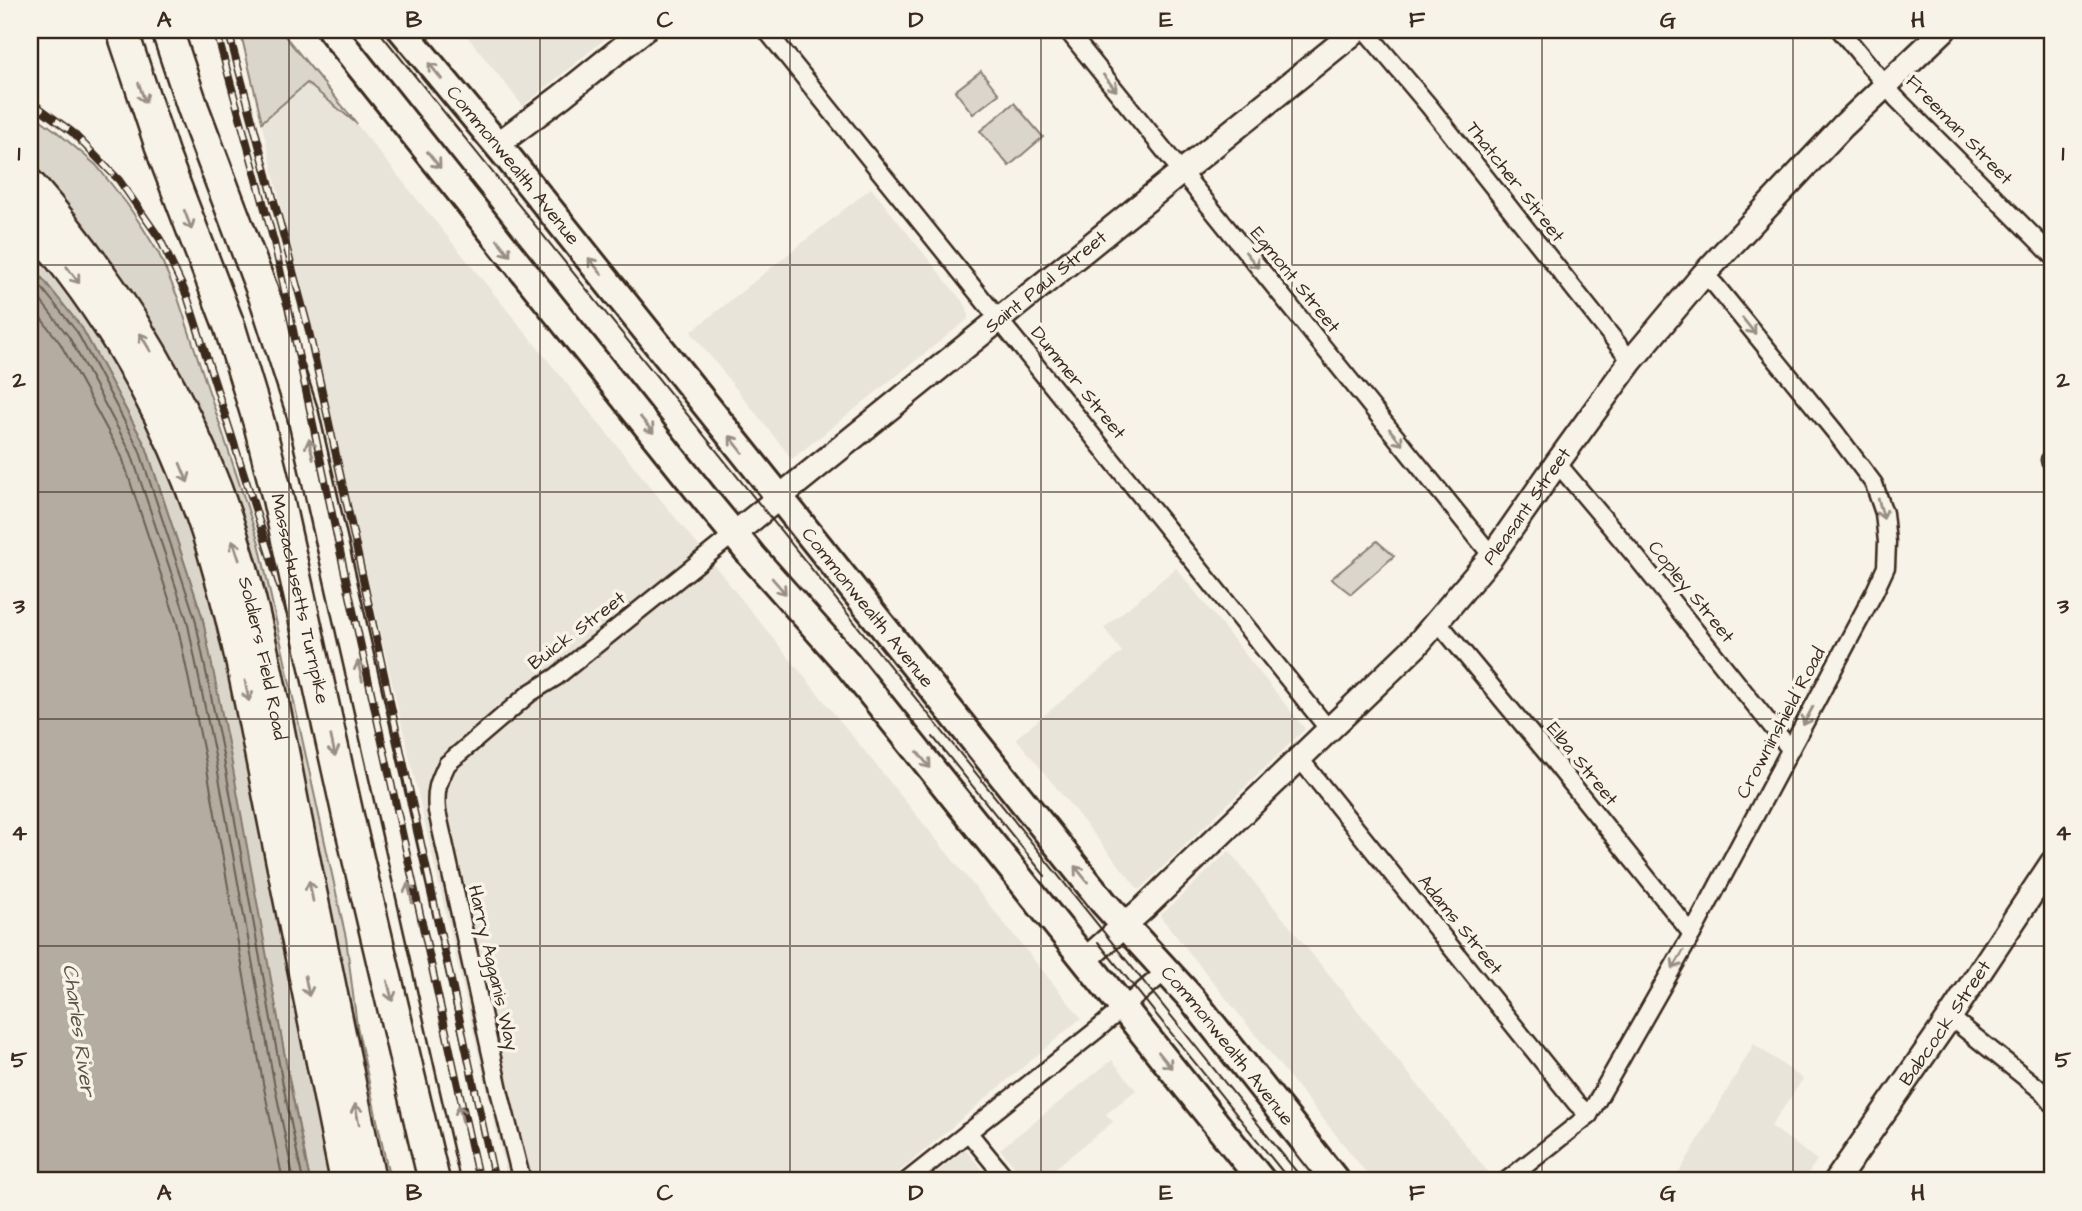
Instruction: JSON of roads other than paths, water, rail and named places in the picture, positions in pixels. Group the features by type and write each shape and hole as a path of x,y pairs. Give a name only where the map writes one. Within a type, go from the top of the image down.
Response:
{"highway":[{"name":"Massachusetts Turnpike","path":"122,30 164,156 230,328 259,423 434,1181"},
{"path":"167,30 181,75 261,289 303,415 477,1181"},
{"name":"Soldiers Field Road","path":"30,185 97,268 150,350 194,437 228,526 245,579 262,651 370,1181"},
{"name":"Soldiers Field Road","path":"30,222 78,281 144,387 185,475 214,555 240,656 346,1181"}],"main road":[{"path":"331,30 734,534 846,662 1262,1181"},
{"name":"Commonwealth Avenue","path":"402,30 498,145 1104,903 1192,999 1336,1181"}],"street":[{"path":"498,145 643,30"},
{"name":"Dummer Street","path":"766,30 1330,731"},
{"name":"Egmont Street","path":"1067,30 1492,556"},
{"name":"Saint Paul Street","path":"734,534 1357,30"},
{"name":"Thatcher Street","path":"1365,30 1429,106 1631,361"},
{"name":"Freeman Street","path":"1840,30 1886,86 2052,255"},
{"name":"Pleasant Street","path":"1084,960 1125,926 1416,646 1492,556 1631,361 1704,274 1843,126 1944,30"},
{"name":"Crowninshield Road","path":"1506,1181 1589,1115 1692,934 1886,567 1884,513 1874,484 1835,432 1704,274"},
{"name":"Copley Street","path":"1557,463 1790,749"},
{"name":"Buick Street","path":"447,764 530,693 556,677 734,534"},
{"name":"Elba Street","path":"1437,622 1555,763 1692,934"},
{"name":"Adams Street","path":"1300,759 1567,1092 1589,1115"},
{"name":"Harry Agganis Way","path":"447,764 436,793 437,811 522,1181"},
{"name":"Babcock Street","path":"1836,1181 2050,870"},
{"path":"907,1181 1098,1029 1167,970"},
{"path":"1950,1017 2042,1091 2052,1103"},
{"path":"968,1132 1008,1181"}],"water":[{"name":"Charles River","path":"30,263 82,328 146,447 202,616 310,1181 30,1181"}],"tram line":[{"path":"378,30 1304,1181"},
{"path":"933,737 1045,876"},
{"path":"1098,942 1290,1181"}],"railway":[{"path":"216,30 274,242 479,1181"},
{"path":"228,30 308,327 495,1181"},
{"path":"30,101 72,132 119,180 160,239 187,296 357,818 440,1181"}]}
